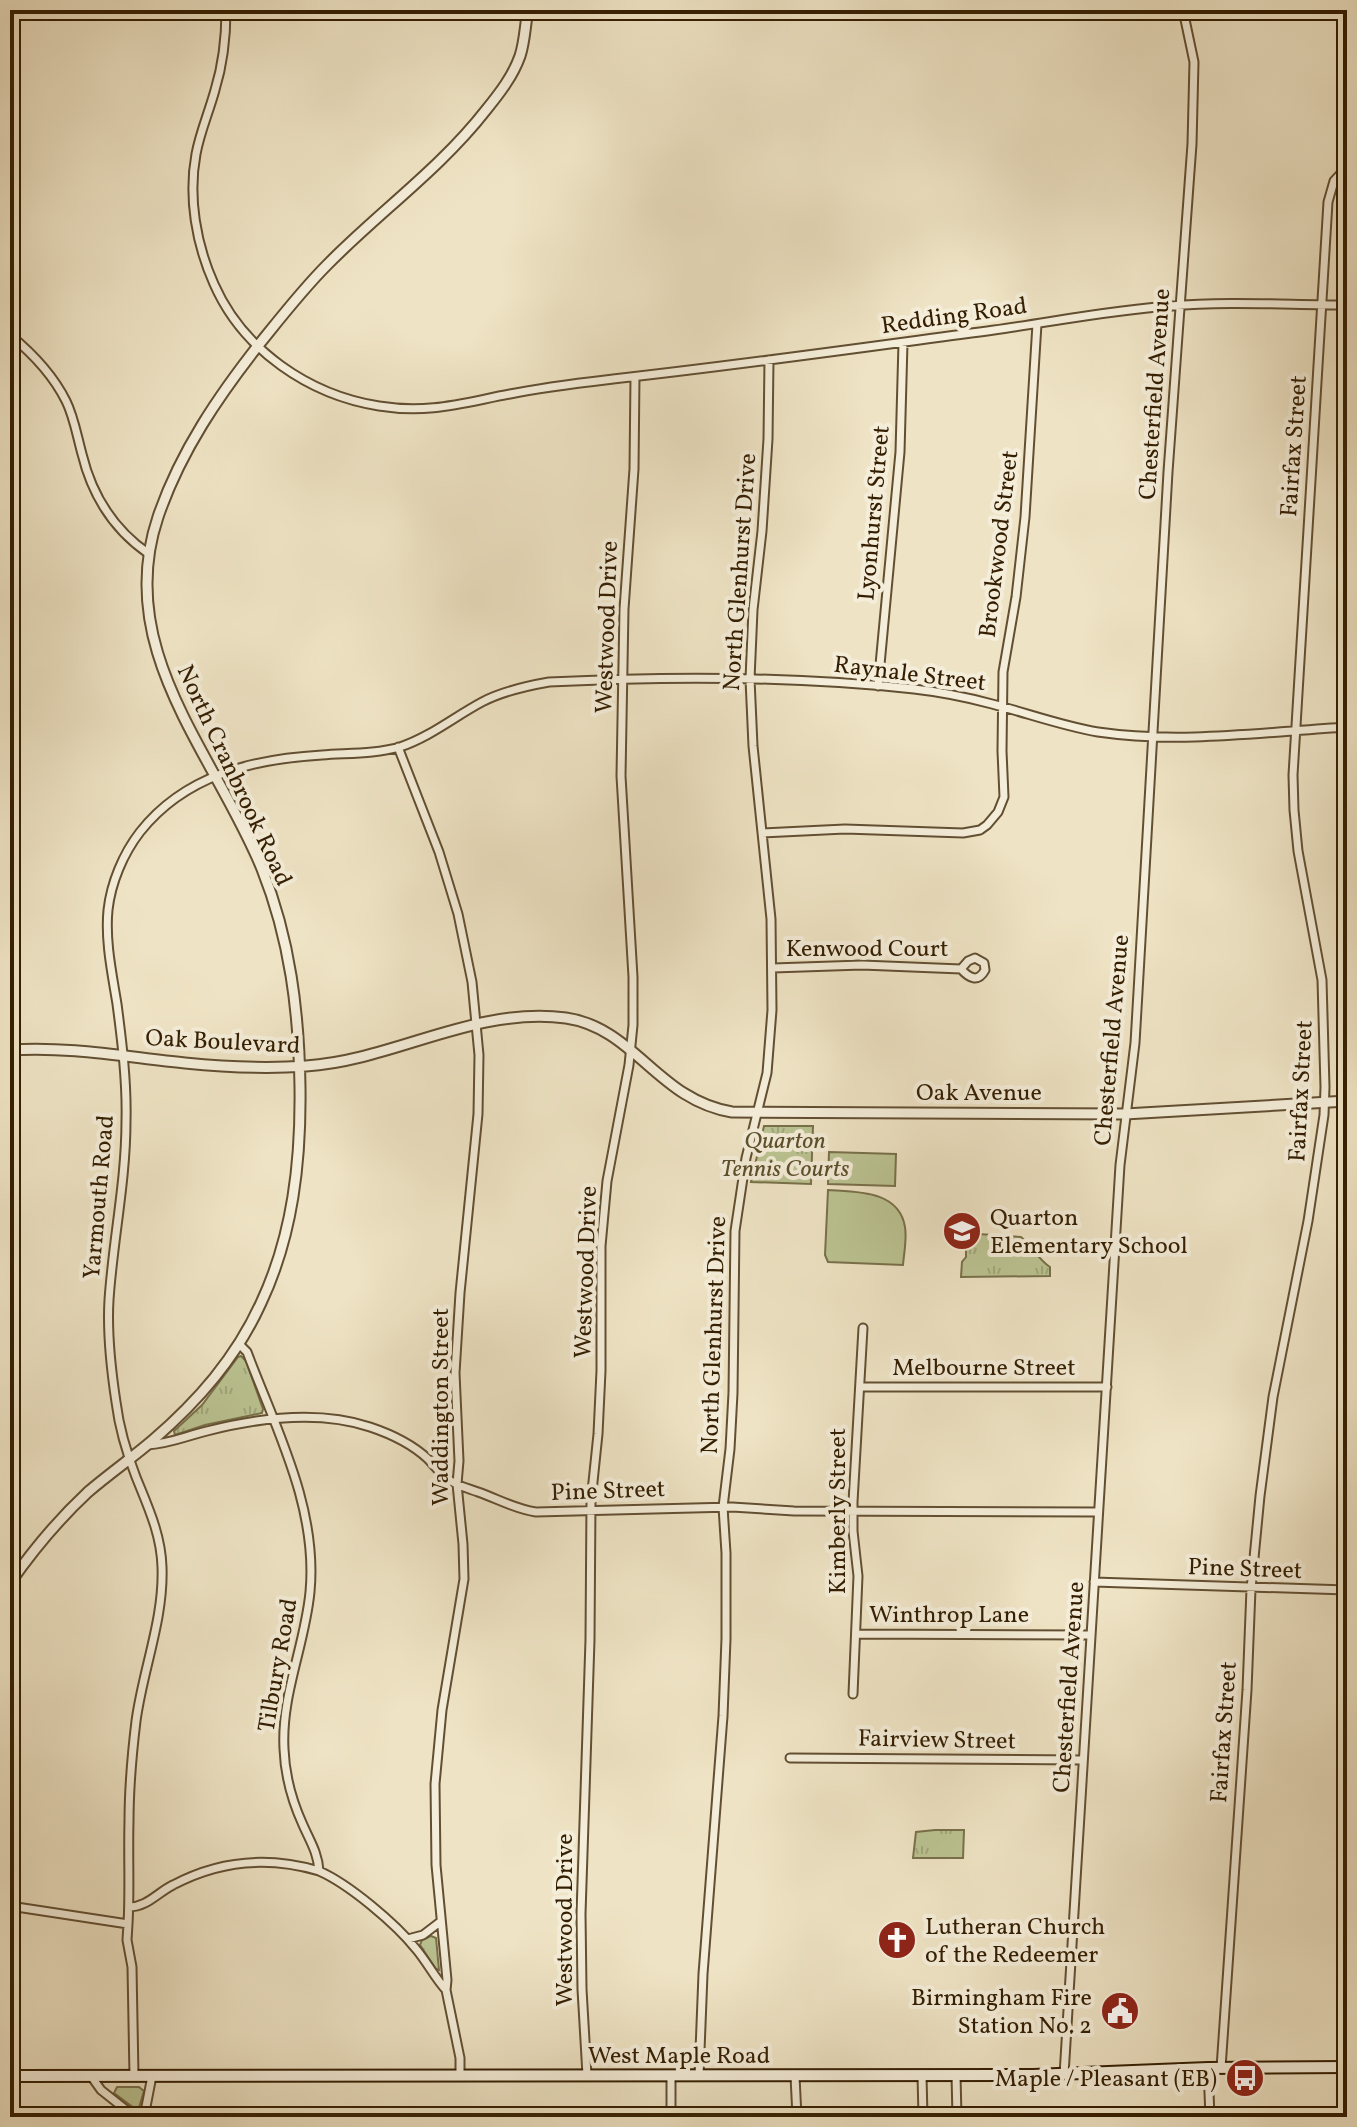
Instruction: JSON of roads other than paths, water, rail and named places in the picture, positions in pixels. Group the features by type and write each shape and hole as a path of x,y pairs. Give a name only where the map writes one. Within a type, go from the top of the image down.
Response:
{"main road":[{"name":"West Maple Road","path":"10,2076 1064,2075 1208,2068 1347,2067"}],"street":[{"name":"Redding Road","path":"226,10 224,54 196,156 193,200 203,256 215,288 239,328 257,347 288,371 362,402 393,408 448,408 569,385 1179,305 1347,305"},
{"name":"North Cranbrook Road","path":"10,1583 63,1516 90,1490 147,1445 195,1400 221,1370 239,1344 266,1293 279,1257 295,1186 300,1134 300,1066 294,985 280,922 256,855 183,715 157,656 150,624 147,577 159,514 185,455 215,404 300,294 325,267 431,170 483,115 504,86 519,57 528,10"},
{"name":"Chesterfield Avenue","path":"1064,2075 1120,1165 1136,1031 1179,305 1187,216 1194,81 1191,44 1183,10"},
{"name":"Fairfax Street","path":"1221,2068 1251,1589 1260,1496 1271,1410 1319,1155 1324,1102 1322,980 1298,851 1294,810 1296,730 1330,190 1336,177 1347,167"},
{"name":"Brookwood Street","path":"762,833 845,829 963,833 980,830 994,819 1002,806 1002,706 1006,646 1018,582 1025,517 1037,324"},
{"path":"10,335 40,363 66,401 87,474 102,506 131,541 149,554"},
{"name":"Lyonhurst Street","path":"878,686 900,452 903,343"},
{"name":"North Glenhurst Drive","path":"699,2076 702,1985 725,1670 723,1507 733,1393 733,1276 737,1211 767,1073 772,1010 769,888 753,746 750,679 753,610 765,490 769,360"},
{"name":"Westwood Drive","path":"587,2075 581,1925 591,1626 591,1511 601,1392 603,1215 631,1050 634,1001 621,776 622,679 634,469 635,377"},
{"name":"Raynale Street","path":"560,681 750,679 878,686 944,693 1079,728 1153,737 1347,727"},
{"name":"Yarmouth Road","path":"134,2076 133,1979 127,1940 129,1821 138,1709 163,1578 158,1534 130,1458 116,1404 109,1306 127,1118 123,1054 107,924 111,891 130,846 156,815 180,796 225,771 265,761 365,753 398,747 431,733 496,696 525,686 560,681"},
{"name":"Waddington Street","path":"398,747 452,891 466,947 477,1023 478,1114 455,1373 459,1461 457,1484 464,1579 442,1710 435,1784 440,1922 446,1990 460,2058 460,2075"},
{"name":"Kenwood Court","path":"773,968 862,965 961,969"},
{"name":"Oak Boulevard","path":"10,1050 123,1054 208,1065 300,1066 386,1051 477,1023 531,1016 570,1018 604,1030 631,1050"},
{"name":"Oak Avenue","path":"631,1050 669,1084 696,1101 719,1109 757,1112 1125,1114 1347,1101"},
{"name":"Kimberly Street","path":"853,1694 858,1576 853,1511 863,1328"},
{"name":"Tilbury Road","path":"239,1344 247,1352 297,1483 308,1533 310,1594 290,1686 284,1749 294,1803 318,1856 319,1871"},
{"name":"Melbourne Street","path":"860,1387 1107,1387"},
{"name":"Pine Street","path":"147,1445 163,1445 222,1427 272,1420 322,1418 368,1426 409,1445 429,1460 444,1477 457,1484 528,1511 723,1507 794,1511 1098,1512"},
{"name":"Pine Street","path":"1094,1582 1347,1590"},
{"name":"Winthrop Lane","path":"856,1634 1091,1635"},
{"name":"Fairview Street","path":"790,1758 1083,1760"},
{"path":"129,1907 147,1903 169,1887 203,1871 230,1864 265,1861 319,1871 347,1886 408,1939 446,1990"},
{"path":"10,1906 128,1924"},
{"path":"408,1939 423,1935 440,1922"},
{"path":"1208,2068 1210,2117"},
{"path":"669,2115 671,2075"},
{"path":"922,2075 923,2117"},
{"path":"956,2075 957,2117"},
{"path":"91,2076 101,2090 135,2117"},
{"path":"144,2117 152,2076"},
{"path":"795,2076 797,2117"}],"place":[{"name":"Quarton Elementary School","path":"962,1231"},
{"name":"Lutheran Church of the Redeemer","path":"897,1940"},
{"name":"Birmingham Fire Station No. 2","path":"1120,2011"},
{"name":"Maple / Pleasant (EB)","path":"1245,2078"}],"park label":[{"name":"Quarton Tennis Courts","path":"785,1154"}]}
